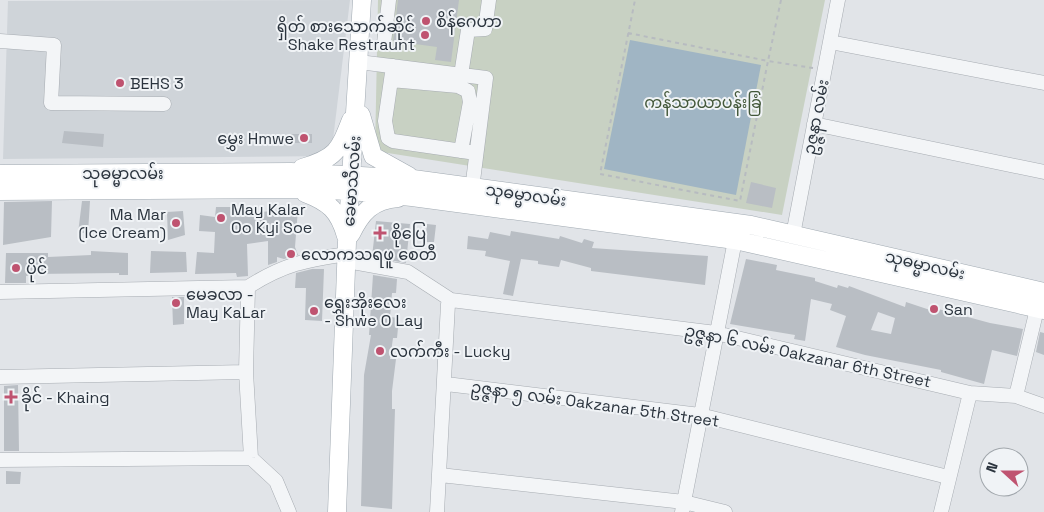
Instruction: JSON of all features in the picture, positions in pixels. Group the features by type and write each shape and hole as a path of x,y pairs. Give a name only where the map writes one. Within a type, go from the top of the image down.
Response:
{"main road":[{"name":"ခေမာသီလမ်း","path":"337,512 347,252 362,0"},
{"path":"357,103 373,156 413,179"},
{"path":"347,252 342,220 325,200 292,180 340,149 357,103"},
{"name":"သုဓမ္မာလမ်း","path":"0,174 352,182 413,179 471,196 735,240 1041,310"},
{"name":"သုဓမ္မာလမ်း","path":"0,192 292,180"},
{"name":"သုဓမ္မာလမ်း","path":"352,182 412,197 471,196 738,223 1044,292"},
{"path":"347,252 360,215 386,199 412,197"}],"street":[{"path":"384,43 389,0"},
{"path":"461,75 468,30 485,29 489,0"},
{"name":"ဥဇ္ဇနာ လမ်း","path":"793,235 838,0"},
{"path":"0,41 54,45 51,103 164,104"},
{"path":"830,42 1044,83"},
{"path":"359,62 392,73 458,86 468,91 470,102 461,151"},
{"path":"392,73 461,75 486,78 471,196"},
{"path":"392,73 386,121 388,138 393,141 476,153"},
{"path":"814,124 1044,172"},
{"path":"683,507 738,223"},
{"path":"0,292 248,286 273,271 303,260 347,252 408,272 451,300 448,304 446,384 437,512"},
{"path":"248,286 246,372 251,458"},
{"name":"ဥဇ္ဇနာ ၆ လမ်း Oakzanar 6th Street","path":"451,300 716,333 970,393 1016,396 1044,406"},
{"path":"1016,396 1041,310"},
{"path":"0,377 246,372"},
{"name":"ဥဇ္ဇနာ ၅ လမ်း Oakzanar 5th Street","path":"446,384 700,416 948,477"},
{"path":"942,512 948,477 970,393"},
{"path":"0,460 251,458 276,481 289,512"},
{"path":"440,475 726,512"}],"path":[{"path":"635,0 600,174 740,202 781,0"},
{"path":"628,33 768,61 825,70"}],"shaded area":[{"path":"350,0 331,156 3,159 8,1"}],"green space":[{"name":"ကန်သာယာပန်းခြံ","path":"378,0 825,0 782,215 375,151"}],"water":[{"path":"630,40 761,65 736,195 604,169"}],"building":[{"name":"စိန်ဂေဟာ","path":"398,0 459,0 451,62 435,60 437,47 393,41"},
{"path":"64,131 104,134 103,147 62,143"},
{"path":"291,134 312,134 312,143 291,143"},
{"path":"751,182 776,188 772,208 746,203"},
{"path":"52,201 51,237 3,245 4,202"},
{"path":"82,201 90,201 88,233 78,233"},
{"path":"216,207 248,207 248,213 298,209 295,247 298,255 284,259 277,257 277,262 268,265 268,241 247,244 248,276 237,277 236,273 195,274 197,252 214,253 215,232 199,231 200,215 215,217"},
{"name":"Ma Mar (Ice Cream)","path":"183,211 185,235 168,240 167,212"},
{"path":"376,221 410,224 406,263 372,257"},
{"path":"427,224 436,225 434,242 425,242"},
{"path":"511,231 559,239 560,236 582,243 584,239 594,242 592,248 708,256 705,285 591,271 591,268 561,260 559,267 538,264 538,261 521,259 513,296 503,294 510,261 485,256 486,251 467,249 468,236 488,239 490,232 510,236"},
{"path":"91,251 128,253 128,275 119,275 119,273 34,274 26,276 26,283 5,283 6,253 48,253 48,257 91,255"},
{"path":"151,251 186,252 187,272 150,273"},
{"path":"746,259 777,265 776,270 815,278 815,281 837,288 838,285 848,288 849,286 905,307 906,302 930,310 931,307 990,323 1023,329 1017,356 992,350 984,384 941,372 941,370 865,355 836,347 846,316 830,310 832,304 811,299 805,341 794,339 795,335 730,324","holes":["878,312 895,318 891,334 871,330"]},
{"path":"312,269 324,269 322,321 305,320 306,288 295,288 296,273"},
{"path":"373,275 397,279 396,293 392,293 390,317 399,318 397,338 393,338 390,359 396,359 392,391 392,409 395,409 392,509 361,506 364,375 371,335 369,335"},
{"path":"172,297 184,297 184,324 173,325"},
{"path":"1040,332 1044,333 1044,355 1036,352"},
{"path":"18,385 19,451 4,451 4,386"},
{"path":"6,471 21,472 20,484 6,484"}],"place":[{"name":"စိန်ဂေဟာ","path":"426,21"},
{"name":"ရှိတ် စားသောက်ဆိုင် Shake Restraunt","path":"425,35"},
{"name":"BEHS 3","path":"120,83"},
{"name":"မွှေး Hmwe","path":"304,138"},
{"name":"May Kalar Oo Kyi Soe","path":"221,218"},
{"name":"Ma Mar (Ice Cream)","path":"176,223"},
{"name":"စိုပြေ","path":"380,233"},
{"name":"လောကသရဖူ စေတီ","path":"291,254"},
{"name":"ပိုင်","path":"16,268"},
{"name":"မေခလာ - May KaLar","path":"176,303"},
{"name":"San","path":"934,309"},
{"name":"ရွှေးအိုးလေး - Shwe O Lay","path":"314,311"},
{"name":"လက်ကီး - Lucky","path":"380,351"},
{"name":"ခိုင် - Khaing","path":"11,397"}]}
